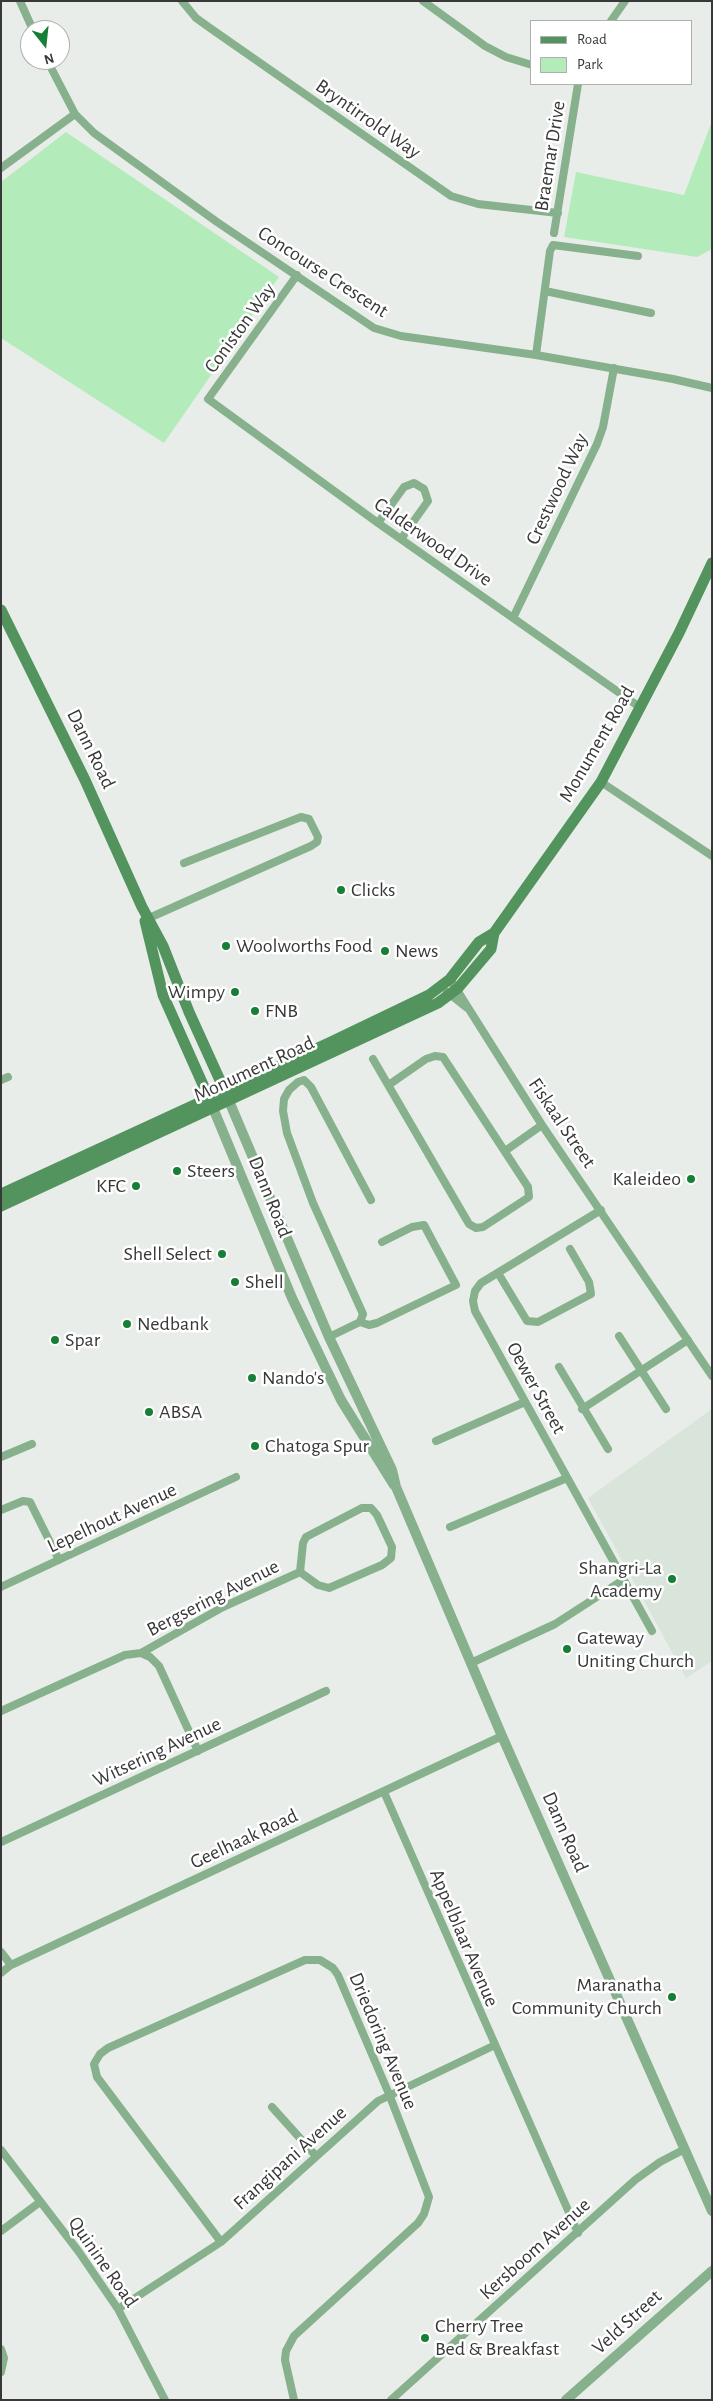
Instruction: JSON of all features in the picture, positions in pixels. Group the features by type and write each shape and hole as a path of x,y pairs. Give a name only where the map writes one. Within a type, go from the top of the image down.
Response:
{"main road":[{"name":"Monument Road","path":"1,1206 429,995 446,982 479,942 494,932 601,782 641,708 712,563"},
{"name":"Dann Road","path":"1,610 85,780 142,907 149,918 227,1096"},
{"name":"Dann Road","path":"142,907 163,994 211,1104"},
{"name":"Monument Road","path":"227,1096 394,1024 454,992 491,949 494,932"},
{"name":"Monument Road","path":"1,1194 211,1104"}],"street":[{"path":"20,1 28,20"},
{"name":"Bryntirrold Way","path":"182,1 196,18 451,196 478,204 558,213"},
{"path":"423,1 485,46 506,57 530,64"},
{"path":"612,20 625,1"},
{"name":"Concourse Crescent","path":"52,70 75,114 94,133 114,149 374,328 413,339 536,355 614,368 712,388"},
{"name":"Braemar Drive","path":"554,234 578,85"},
{"path":"1,168 75,114"},
{"path":"536,355 553,245 638,256"},
{"name":"Coniston Way","path":"208,399 298,275"},
{"path":"545,291 651,313"},
{"name":"Crestwood Way","path":"513,618 597,444 603,427 614,368"},
{"name":"Calderwood Drive","path":"208,399 378,524 641,708"},
{"path":"378,524 404,487 414,483 424,489 428,501 401,539"},
{"path":"601,782 712,856"},
{"path":"149,918 311,846 317,842 318,837 309,819 304,817 184,863"},
{"name":"Fiskaal Street","path":"446,982 471,1011 542,1125 712,1376"},
{"path":"374,1059 469,1224 476,1228 486,1225 526,1200 530,1195 528,1187 443,1056 426,1059 390,1084"},
{"path":"329,1337 360,1322 363,1314 313,1203 287,1133 283,1111 284,1099 289,1090 298,1082 304,1080 311,1087 371,1200"},
{"name":"Dann Road","path":"227,1096 329,1337 392,1470 396,1487 502,1736 712,2211"},
{"name":"Dann Road","path":"211,1104 264,1234 344,1405 386,1475 396,1487"},
{"path":"505,1151 542,1125"},
{"name":"Oewer Street","path":"601,1210 481,1284 475,1291 472,1301 475,1311 652,1631"},
{"path":"360,1322 369,1325 376,1323 456,1285 424,1225 412,1227 382,1242"},
{"path":"498,1273 527,1321 538,1322 586,1299 591,1294 589,1282 570,1249"},
{"path":"619,1336 666,1409"},
{"path":"582,1409 688,1340"},
{"path":"558,1367 608,1449"},
{"path":"436,1440 525,1402"},
{"path":"1,1457 32,1444"},
{"name":"Lepelhout Avenue","path":"1,1587 236,1477"},
{"path":"450,1527 567,1478"},
{"path":"1,1510 23,1500 30,1502 59,1560"},
{"path":"362,1508 374,1510 392,1547 392,1554 387,1562 328,1588 318,1585 300,1572 303,1543 310,1533 362,1508"},
{"name":"Bergsering Avenue","path":"1,1711 124,1654 141,1653 223,1607 300,1572"},
{"path":"471,1663 555,1624 623,1580"},
{"name":"Bergsering Avenue","path":"141,1653 150,1657 159,1666 198,1751"},
{"name":"Witsering Avenue","path":"1,1842 326,1691"},
{"name":"Geelhaak Road","path":"1,1973 11,1965 502,1736"},
{"name":"Appelblaar Avenue","path":"384,1792 493,2046 578,2234"},
{"path":"1,1952 11,1965"},
{"name":"Driedoring Avenue","path":"221,2242 97,2077 94,2064 100,2054 108,2048 305,1960 314,1959 327,1963 338,1975 389,2094 428,2188 428,2206 418,2223 294,2336 286,2351 285,2360 294,2400"},
{"name":"Frangipani Avenue","path":"118,2309 221,2242 316,2156 389,2094 493,2046"},
{"path":"272,2107 316,2156"},
{"name":"Quinine Road","path":"1,2150 79,2252 118,2309 165,2400"},
{"name":"Kersboom Avenue","path":"391,2400 578,2234 639,2177 684,2150"},
{"path":"1,2231 40,2202"},
{"name":"Veld Street","path":"566,2400 712,2271"},
{"path":"1,2349 4,2358 1,2372"}],"shaded area":[{"name":"Shangri-La Academy","path":"712,1409 712,1661 686,1678 588,1498"}],"green space":[{"path":"712,121 712,249 697,257 564,237 576,172 684,195"},
{"path":"66,132 279,277 164,443 1,338 1,182"}],"place":[{"name":"Clicks","path":"341,890"},
{"name":"Woolworths Food","path":"226,946"},
{"name":"News","path":"385,951"},
{"name":"Wimpy","path":"235,992"},
{"name":"FNB","path":"255,1011"},
{"name":"Steers","path":"177,1171"},
{"name":"Kaleideo","path":"691,1179"},
{"name":"KFC","path":"136,1186"},
{"name":"Shell Select","path":"222,1254"},
{"name":"Shell","path":"235,1282"},
{"name":"Nedbank","path":"127,1324"},
{"name":"Spar","path":"55,1340"},
{"name":"Nando's","path":"252,1378"},
{"name":"ABSA","path":"149,1412"},
{"name":"Chatoga Spur","path":"255,1446"},
{"name":"Shangri-La Academy","path":"672,1579"},
{"name":"Gateway Uniting Church","path":"567,1649"},
{"name":"Maranatha Community Church","path":"672,1997"},
{"name":"Cherry Tree Bed & Breakfast","path":"425,2338"}]}
